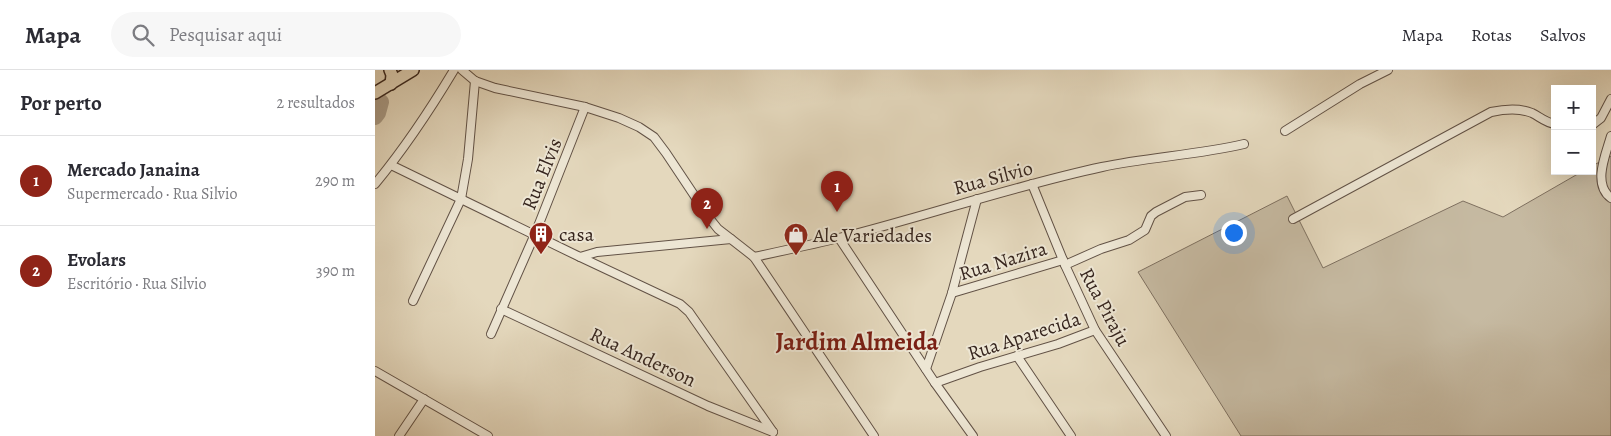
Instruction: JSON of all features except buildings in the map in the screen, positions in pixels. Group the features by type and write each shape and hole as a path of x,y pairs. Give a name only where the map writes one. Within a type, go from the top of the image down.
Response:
{"main road":[{"path":"390,70 391,84"},
{"path":"375,93 413,70"}],"street":[{"path":"375,184 431,110 455,70"},
{"path":"462,70 475,81 495,88 585,107 619,118 639,127 654,138 718,229 754,258 873,436"},
{"path":"1285,131 1360,84 1388,70"},
{"path":"413,301 461,199 468,158 475,81"},
{"path":"1596,122 1601,118 1611,99"},
{"name":"Rua Elvis","path":"491,334 535,234 585,107"},
{"path":"1293,220 1491,112 1507,109 1531,112 1551,124"},
{"path":"1611,136 1602,170 1601,184 1605,194 1611,198"},
{"name":"Rua Silvio","path":"754,258 839,238 1032,184 1103,167 1199,154 1244,144"},
{"path":"391,165 680,304 689,312 774,434"},
{"name":"Rua Piraju","path":"1032,184 1064,262 1095,330 1166,436"},
{"name":"Rua Nazira","path":"952,293 1064,262 1134,237 1145,230 1151,216 1156,212 1185,196 1201,195"},
{"path":"926,369 952,293 977,199"},
{"path":"839,238 935,383 973,436"},
{"path":"579,257 597,252 731,239"},
{"name":"Rua Anderson","path":"501,309 708,406 774,434"},
{"name":"Rua Aparecida","path":"935,383 980,367 1058,344 1095,330"},
{"path":"1017,356 1071,436"},
{"path":"375,371 484,435"},
{"path":"399,436 424,400"}],"shaded area":[{"path":"1611,156 1611,436 1241,436 1138,272 1287,196 1323,268 1463,201 1503,217 1576,175 1596,175 1596,164"}],"waterway":[{"path":"375,117 381,102"}],"place":[{"name":"Mercado Janaina","path":"837,212"},
{"name":"Evolars","path":"707,229"},
{"name":"casa","path":"541,255"},
{"name":"Ale Variedades","path":"796,256"}],"district":[{"name":"Jardim Almeida","path":"857,342"}]}
